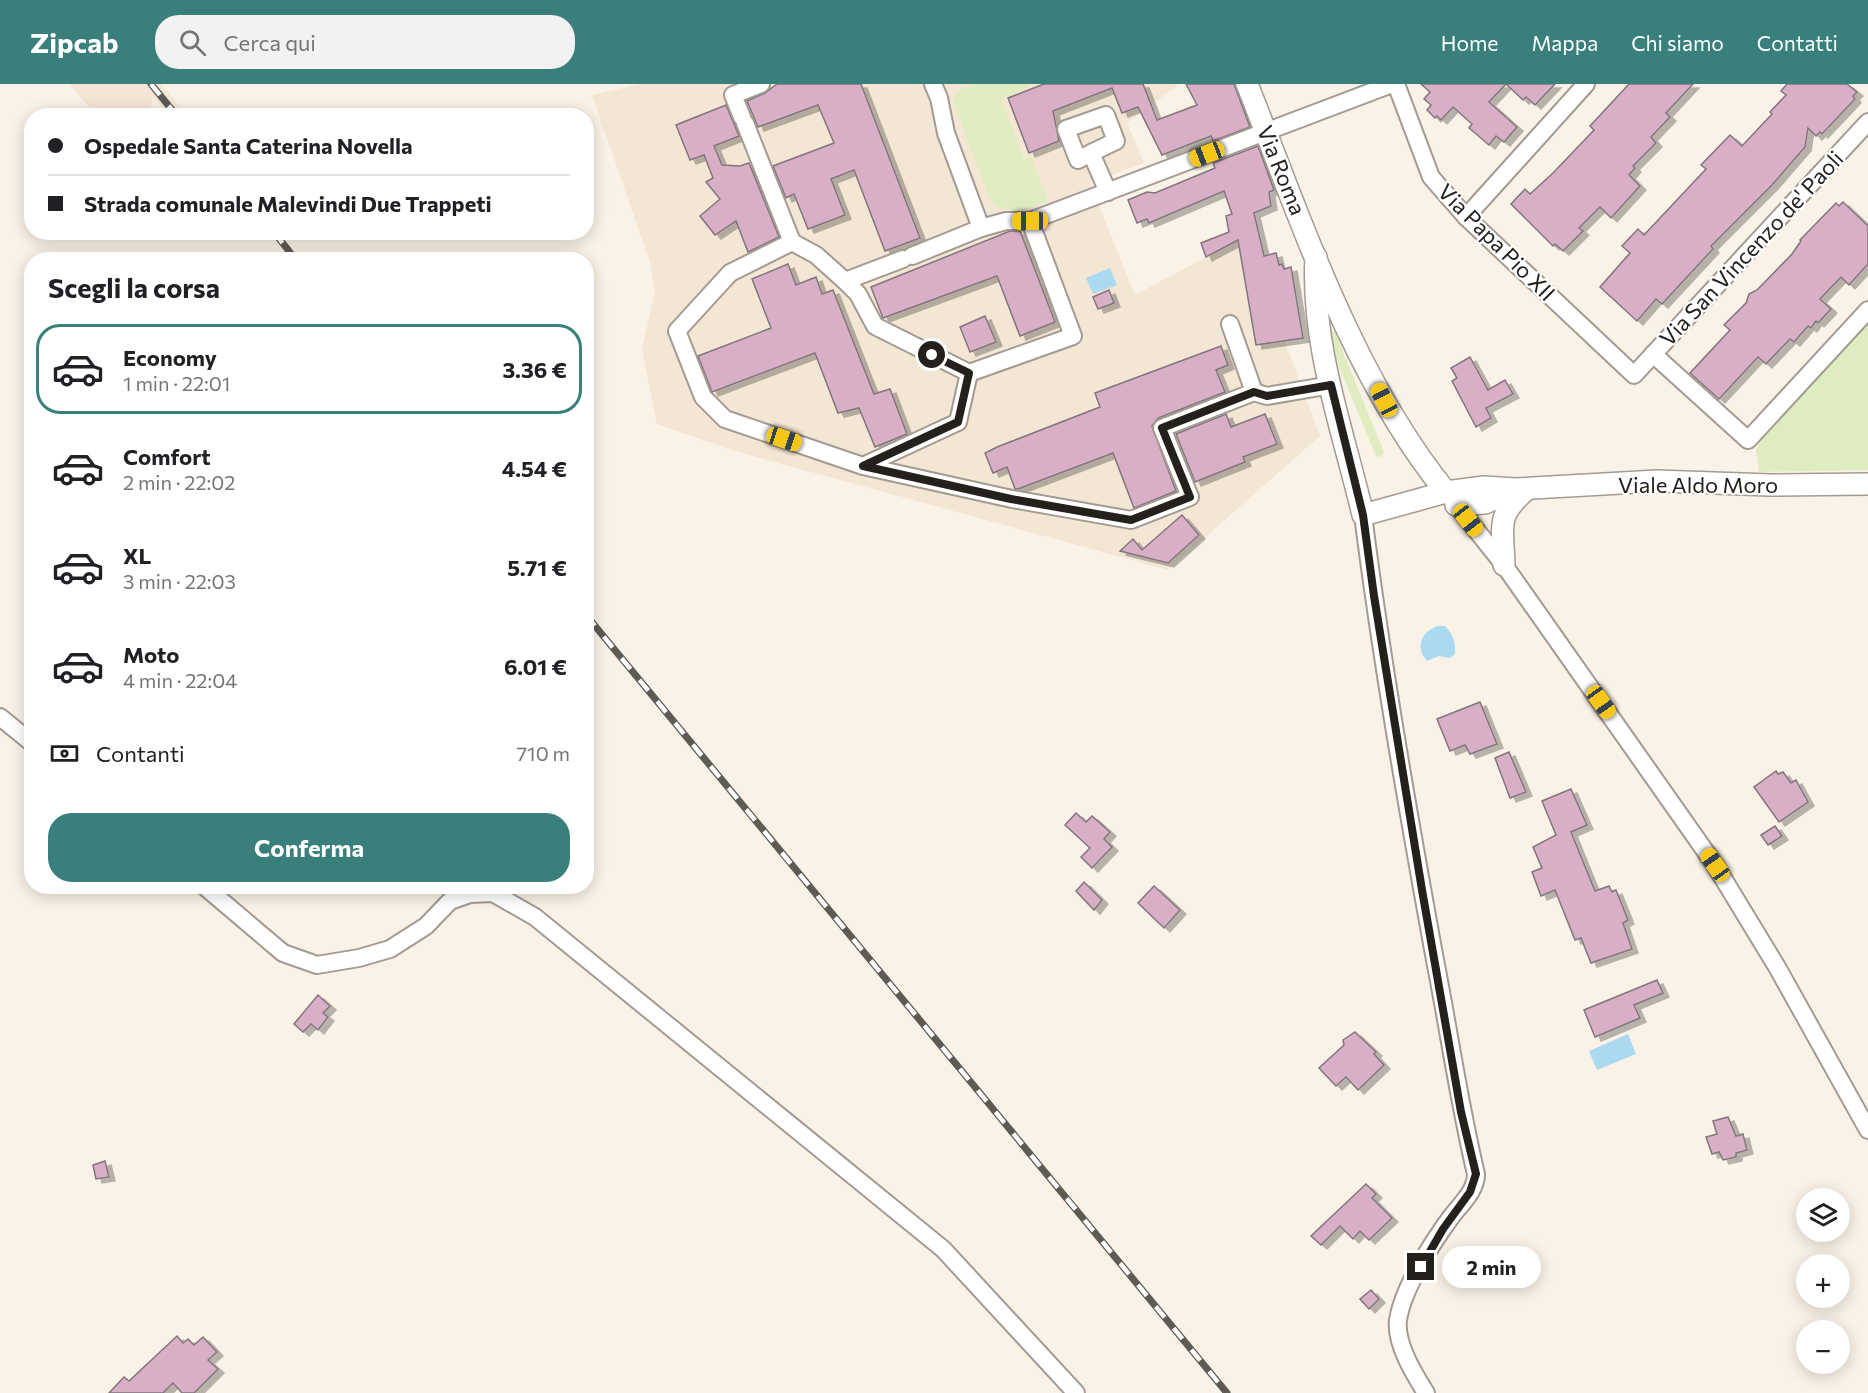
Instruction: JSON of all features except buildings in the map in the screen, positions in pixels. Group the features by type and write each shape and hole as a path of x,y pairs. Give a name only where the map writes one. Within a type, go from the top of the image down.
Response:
{"main road":[{"name":"Via Roma","path":"1247,84 1316,257 1355,342 1412,449 1451,498"},
{"path":"1316,257 1314,297 1320,339 1363,515"},
{"name":"Viale Aldo Moro","path":"1363,515 1451,498 1485,503 1522,489 1657,481 1770,485 1868,483"},
{"path":"1504,565 1503,519 1509,504 1522,489"}],"street":[{"path":"761,84 734,95 792,242 816,255 858,294 875,326 969,373 1073,336 1030,221"},
{"path":"845,281 981,228 1006,221 1030,221 1394,84"},
{"name":"Via Papa Pio XII","path":"1394,84 1431,177 1466,218 1634,375"},
{"path":"1466,218 1586,84"},
{"path":"939,87 946,133 981,228"},
{"name":"Via San Vincenzo de' Paoli","path":"1634,375 1867,124"},
{"path":"1091,153 1108,192"},
{"path":"792,242 730,273 676,331 703,397 725,419 863,466 1011,499 1131,520 1190,497 1162,428 1254,392 1267,396 1331,385"},
{"path":"1653,354 1748,440 1868,310"},
{"path":"1230,324 1254,392"},
{"path":"863,466 958,422 969,373"},
{"path":"1451,498 1504,565 1715,865 1777,967 1868,1130"},
{"path":"1363,515 1422,890 1461,1112 1476,1174 1470,1192 1443,1229 1410,1286 1398,1321 1408,1361 1426,1393"},
{"path":"0,717 24,736"},
{"path":"213,894 283,953 317,965 390,950 426,926 450,902 470,894"},
{"path":"496,894 527,912 943,1249 1076,1393"}],"shaded area":[{"path":"69,84 161,84 181,108 163,108 153,96 151,108 90,108"},
{"path":"639,84 1179,84 1127,123 1144,163 1091,183 1095,196 1135,295 1238,240 1256,345 1285,342 1320,436 1168,570 735,451 657,424 642,349 655,292 650,262 592,95"}],"green space":[{"path":"974,84 1026,84 1027,88 1001,99 1024,159 1031,157 1048,201 1026,209 1012,211 991,202 954,105 954,97 960,90"},
{"path":"1868,324 1868,470 1759,472 1756,450 1761,440"},
{"path":"1328,330 1335,332 1384,452 1381,457 1376,456 1326,335"}],"water":[{"path":"1110,268 1117,285 1093,294 1086,278"},
{"path":"1438,626 1445,626 1450,632 1455,654 1450,658 1439,656 1427,661 1421,651 1422,641 1427,632"},
{"path":"1628,1034 1636,1054 1597,1070 1589,1051"}],"railway":[{"path":"151,84 170,108"},
{"path":"280,240 290,252"},
{"path":"594,625 1227,1393"}],"route":[{"path":"932,355 969,373 958,422 863,466 1011,499 1131,520 1190,497 1162,428 1254,392 1267,396 1331,385 1363,515 1422,890 1461,1112 1476,1174 1476,1182 1443,1229 1421,1267"}]}
